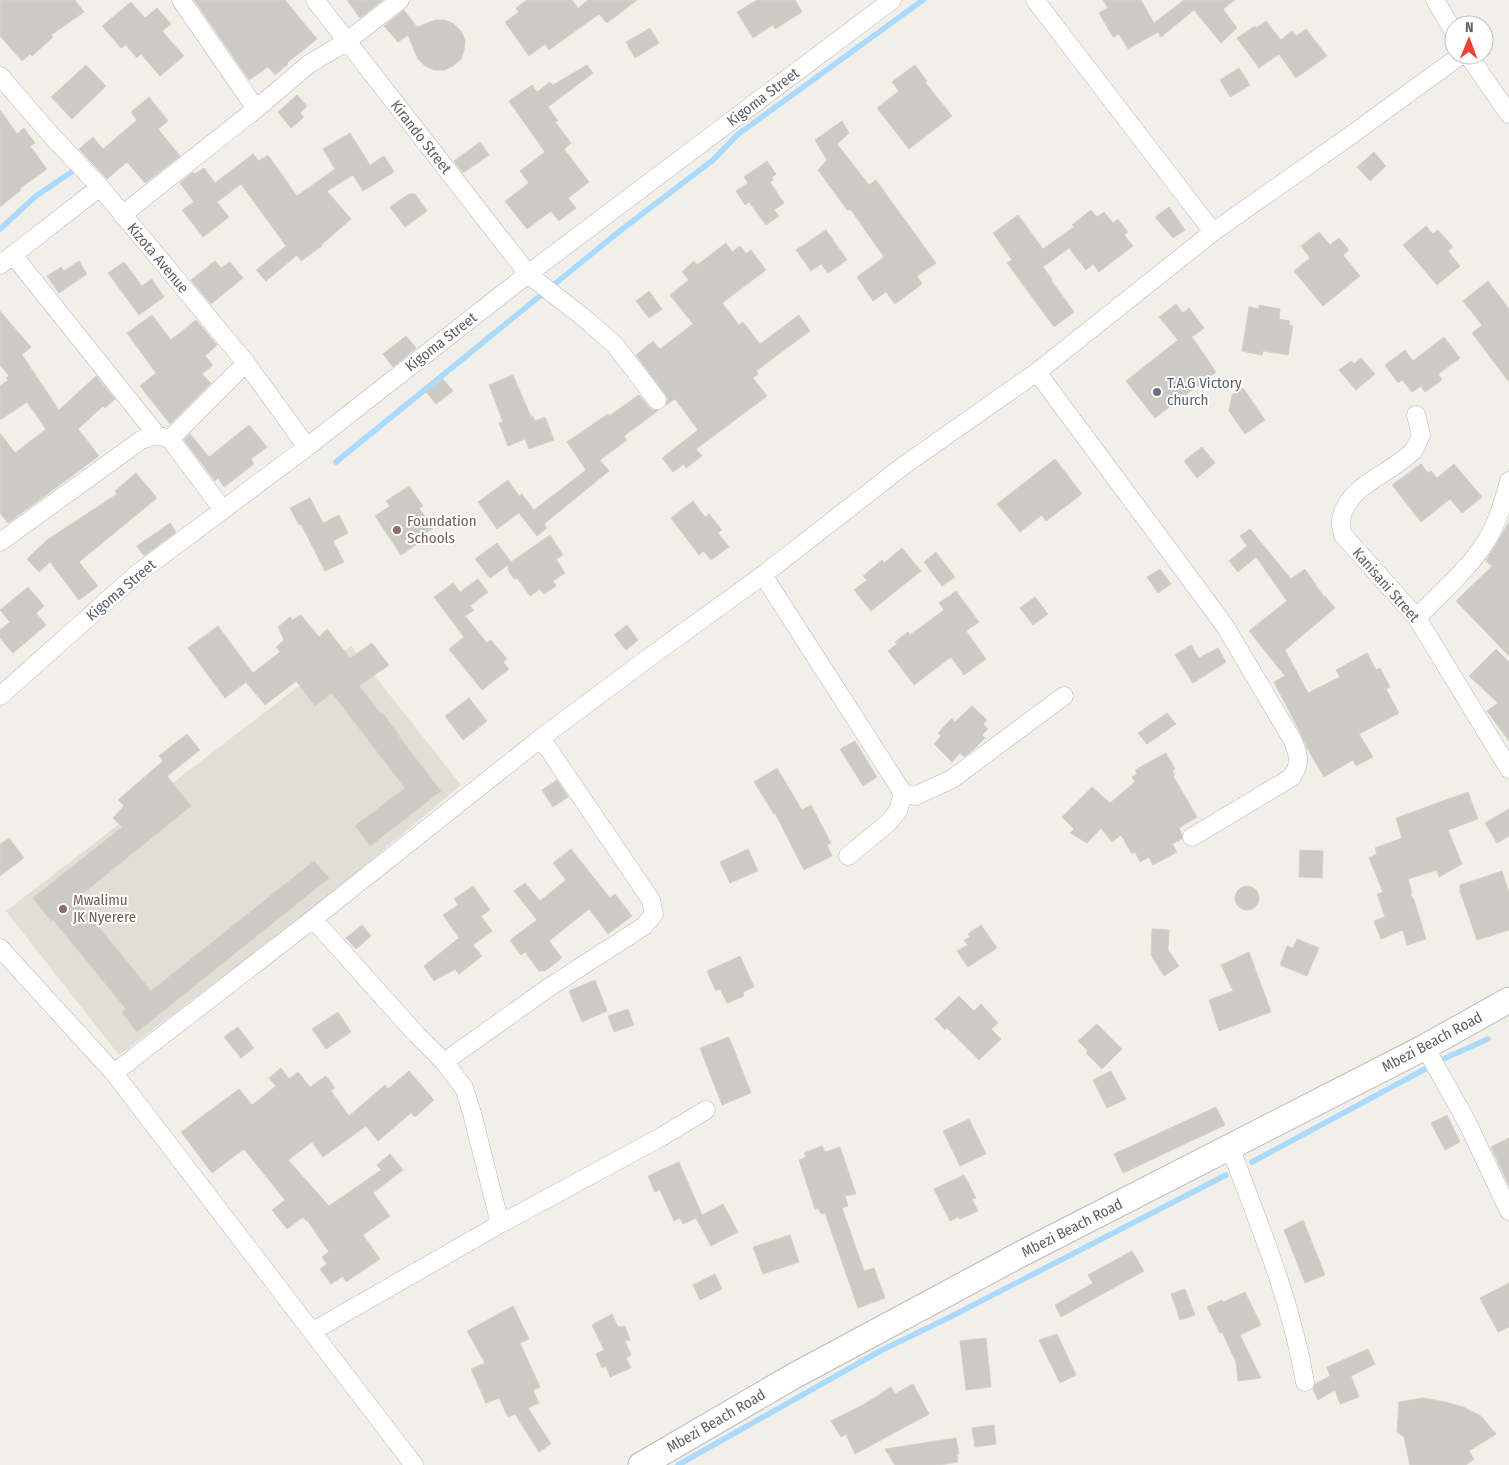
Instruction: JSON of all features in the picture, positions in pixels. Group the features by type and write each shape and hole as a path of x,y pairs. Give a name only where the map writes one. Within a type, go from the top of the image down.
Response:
{"main road":[{"name":"Mbezi Beach Road","path":"649,1463 792,1377 1018,1255 1425,1048 1509,1000"}],"street":[{"path":"181,0 256,109"},
{"name":"Kirando Street","path":"315,0 528,274 615,345 657,400"},
{"path":"122,215 256,109 309,64 346,42 400,0"},
{"name":"Kigoma Street","path":"0,696 137,574 307,447 528,274 892,0"},
{"path":"1036,0 1213,232"},
{"path":"1435,0 1444,15"},
{"path":"114,1073 541,738 763,575 903,466 1037,372 1213,232 1447,65"},
{"path":"1475,65 1509,114"},
{"name":"Kizota Avenue","path":"0,76 50,134 100,187 246,364 307,447"},
{"path":"100,187 4,260 164,437 223,510"},
{"path":"0,542 141,440 164,437 246,364"},
{"path":"1037,372 1225,626 1293,741 1298,757 1298,767 1292,777 1192,837"},
{"name":"Kanisani Street","path":"1416,415 1421,436 1413,452 1365,485 1348,502 1340,521 1343,535 1416,618 1509,769"},
{"path":"1416,618 1467,564 1484,543 1502,509 1509,481"},
{"path":"763,575 903,793 915,796 952,779 1064,696"},
{"path":"444,1062 548,988 644,926 654,914 651,900 541,738"},
{"path":"848,856 888,823 898,811 903,793"},
{"path":"313,918 417,1035 444,1062 464,1088 500,1224"},
{"path":"0,948 114,1073 414,1465"},
{"path":"1425,1048 1467,1122 1509,1211"},
{"path":"313,1331 500,1224 635,1152 706,1110"},
{"path":"1230,1147 1278,1275 1299,1344 1306,1382"}],"shaded area":[{"path":"351,646 461,785 319,904 119,1055 6,911"}],"building":[{"path":"0,0 75,0 84,12 51,35 53,37 32,56 30,54 22,61 0,36"},
{"path":"194,0 285,0 317,39 275,75 268,67 249,80"},
{"path":"347,0 383,0 360,18"},
{"path":"527,0 572,0 578,8 588,0 637,0 607,23 599,14 549,50 545,44 529,56 505,22 519,12 516,8"},
{"path":"757,0 795,0 802,12 775,29 773,25 753,38 737,12"},
{"path":"1103,0 1141,0 1154,23 1184,0 1235,0 1223,9 1237,28 1221,43 1194,10 1161,37 1158,32 1128,49 1119,34 1113,37 1099,13 1108,8"},
{"path":"131,2 145,18 157,8 171,24 162,31 184,56 160,76 141,54 137,58 126,45 121,48 102,26"},
{"path":"404,10 417,27 435,20 445,20 454,24 461,31 465,40 461,59 453,66 444,70 434,70 425,66 418,59 408,35 398,42 384,26"},
{"path":"1266,21 1281,40 1292,31 1296,36 1306,29 1327,56 1296,78 1279,54 1259,68 1237,38"},
{"path":"650,28 659,43 635,58 626,42"},
{"path":"86,65 106,86 72,119 51,97"},
{"path":"587,65 593,73 548,107 558,121 555,122 571,143 564,149 589,182 568,198 576,208 559,221 551,211 527,229 505,201 529,183 520,171 545,152 509,101 532,85 537,92 550,82 553,85"},
{"path":"915,65 927,81 925,82 952,116 909,149 877,108 899,91 892,82"},
{"path":"1239,68 1250,85 1230,97 1220,80"},
{"path":"297,95 307,106 300,113 304,117 291,128 278,112"},
{"path":"149,97 168,121 158,129 180,156 145,183 127,162 107,179 79,149 93,137 103,149 137,120 131,112"},
{"path":"0,110 17,134 24,128 35,143 30,146 47,169 19,189 21,190 0,207"},
{"path":"842,121 849,133 837,144 869,185 876,180 936,263 917,276 922,284 895,304 886,292 873,301 857,277 884,257 851,210 847,210 818,170 827,160 815,140"},
{"path":"350,133 370,165 384,156 394,172 363,191 353,175 327,191 351,219 322,246 301,261 297,255 266,281 256,270 286,246 241,184 217,202 229,217 203,237 182,210 194,202 180,183 193,172 195,174 204,168 215,183 253,154 259,161 268,155 297,196 335,169 323,149"},
{"path":"480,142 489,155 463,173 454,161"},
{"path":"1374,152 1386,166 1370,181 1357,167"},
{"path":"767,161 776,174 770,182 784,203 774,210 779,216 766,225 749,202 745,205 736,191 748,183 744,177"},
{"path":"409,194 415,194 427,211 405,227 390,207"},
{"path":"1169,207 1185,230 1173,238 1155,217"},
{"path":"1091,210 1097,217 1104,212 1113,223 1118,219 1128,232 1124,235 1133,246 1099,272 1093,264 1086,270 1069,248 1043,267 1074,312 1054,327 1007,263 1012,260 993,233 1018,215 1043,249 1074,227 1072,225"},
{"path":"1426,226 1433,234 1438,230 1453,247 1448,251 1460,266 1437,285 1403,245"},
{"path":"826,230 847,260 828,273 821,264 811,271 796,250"},
{"path":"1319,232 1330,245 1339,238 1349,250 1343,255 1360,276 1323,306 1294,271 1310,258 1301,246"},
{"path":"726,243 732,252 740,246 746,254 751,250 766,270 722,303 739,325 743,322 760,344 799,315 810,331 756,371 758,374 753,378 767,396 696,449 702,456 686,468 684,464 673,472 662,458 698,430 675,399 666,405 668,399 665,394 636,355 653,341 660,349 693,324 670,295 689,280 682,272 694,261 697,265"},
{"path":"79,261 87,274 59,293 47,276 61,267 64,271"},
{"path":"215,261 221,268 230,262 243,278 211,304 191,280"},
{"path":"124,262 142,286 152,279 164,297 139,315 108,273"},
{"path":"1488,281 1509,309 1509,382 1472,333 1482,325 1463,301"},
{"path":"649,291 662,309 649,318 636,301"},
{"path":"1176,304 1183,313 1189,308 1204,328 1192,337 1216,372 1155,418 1126,381 1178,340 1159,317"},
{"path":"1259,305 1280,309 1279,319 1290,321 1289,325 1293,326 1288,355 1263,351 1262,355 1242,351 1249,307 1259,309"},
{"path":"0,311 31,347 22,355 59,410 96,376 115,399 105,408 103,406 78,429 99,456 8,523 0,513 0,433 15,453 46,429 27,402 0,420 0,386 8,380 6,378 9,376 0,365"},
{"path":"152,315 171,340 196,320 217,345 205,356 213,365 202,374 211,383 170,424 140,386 156,373 127,333"},
{"path":"406,336 416,348 393,367 383,354"},
{"path":"1444,337 1460,358 1438,374 1442,380 1425,392 1421,386 1412,392 1402,380 1398,383 1385,365 1405,350 1413,361"},
{"path":"1361,358 1375,374 1356,390 1339,370 1351,361 1354,364"},
{"path":"513,375 531,417 533,416 535,421 545,417 554,440 529,449 525,439 508,446 499,423 503,422 489,385"},
{"path":"443,379 453,391 436,404 426,392"},
{"path":"1243,388 1265,420 1245,434 1229,411 1232,395"},
{"path":"639,395 653,410 659,410 624,436 627,440 600,460 609,471 544,524 547,528 537,536 519,513 497,529 478,502 508,480 519,496 522,494 534,510 586,470 567,442"},
{"path":"249,425 267,447 251,459 254,464 224,487 218,478 215,481 184,440 190,434 209,457"},
{"path":"1202,447 1215,463 1197,478 1184,461"},
{"path":"1055,459 1082,494 1046,521 1042,515 1020,532 997,504"},
{"path":"1421,464 1428,473 1431,471 1437,478 1454,464 1482,497 1462,513 1450,499 1421,522 1392,485"},
{"path":"136,473 157,498 79,562 98,586 79,600 50,562 39,572 27,559 47,540 117,494 115,491"},
{"path":"409,486 423,506 419,508 433,528 413,541 416,545 401,555 375,516 390,506 386,501"},
{"path":"310,498 323,523 339,515 348,533 333,541 344,562 325,571 301,524 299,525 290,508"},
{"path":"693,501 705,517 709,514 722,530 718,533 729,547 711,560 704,551 699,555 671,518"},
{"path":"1509,522 1509,656 1456,601 1492,566 1486,561"},
{"path":"170,523 176,532 144,556 137,546"},
{"path":"1250,529 1291,579 1305,569 1324,597 1335,608 1285,650 1308,693 1340,677 1336,670 1367,653 1376,670 1380,668 1390,687 1386,689 1399,713 1359,734 1373,757 1356,766 1353,760 1324,777 1307,748 1274,682 1285,676 1249,631 1287,601 1256,557 1238,572 1229,561 1247,546 1240,536"},
{"path":"550,535 563,555 556,559 565,573 553,581 556,586 544,594 540,589 530,596 517,578 514,579 508,570 508,565 490,578 475,559 497,543 511,562"},
{"path":"902,548 921,571 871,611 854,590 867,580 863,576 882,560 884,563"},
{"path":"936,552 955,577 942,586 924,562"},
{"path":"1160,569 1171,584 1158,593 1147,577"},
{"path":"478,579 488,592 470,606 474,610 465,616 487,643 491,640 507,659 503,662 509,669 482,690 449,649 464,637 434,597 453,583 460,592"},
{"path":"28,587 44,606 36,613 46,625 13,653 0,638 0,630 10,622 0,610"},
{"path":"956,591 979,622 966,631 986,659 964,675 951,657 914,685 888,651 897,644 895,642 908,632 910,635 944,610 939,603"},
{"path":"1035,597 1048,614 1033,625 1020,608"},
{"path":"301,615 319,637 327,629 350,658 372,643 389,665 359,686 380,713 382,712 441,791 370,846 355,826 405,788 332,693 315,706 296,681 265,705 246,682 225,698 188,648 218,626 253,673 280,652 276,647 284,640 278,627 290,617 292,620"},
{"path":"627,625 638,640 626,650 614,635"},
{"path":"1191,645 1199,658 1218,648 1226,662 1193,683 1175,655"},
{"path":"1496,649 1509,662 1509,741 1487,711 1498,703 1469,676"},
{"path":"469,698 487,721 463,740 445,716"},
{"path":"972,706 987,720 983,724 988,729 982,735 985,738 964,757 960,753 952,762 934,744 941,736 938,733 952,718 955,722"},
{"path":"1167,713 1176,724 1147,744 1138,733"},
{"name":"Mwalimu JK Nyerere","path":"187,734 200,750 167,776 191,806 76,899 151,991 314,861 329,878 137,1032 122,1012 126,1009 33,898 122,827 113,818 124,806 118,800 163,761 159,756"},
{"path":"855,741 877,777 863,786 840,749"},
{"path":"1166,753 1175,769 1172,771 1175,775 1173,776 1197,817 1179,828 1182,839 1172,844 1177,852 1153,865 1149,857 1140,862 1135,852 1132,854 1121,835 1112,842 1101,828 1087,843 1070,833 1074,829 1062,817 1092,787 1110,803 1135,782 1132,777 1137,774 1135,770"},
{"path":"777,768 802,810 811,805 831,843 827,845 832,856 804,870 775,813 754,782"},
{"path":"557,780 568,797 553,807 542,790"},
{"path":"1468,792 1478,819 1448,830 1462,864 1439,877 1437,870 1408,879 1412,893 1410,894 1414,900 1426,939 1407,945 1403,930 1381,939 1374,921 1385,917 1377,894 1383,892 1369,858 1377,854 1375,848 1402,838 1396,818"},
{"path":"1509,809 1509,836 1497,843 1485,823"},
{"path":"9,838 24,858 0,876 0,844"},
{"path":"571,849 610,898 615,894 632,916 608,934 589,909 549,941 562,958 545,971 539,971 525,952 521,955 510,940 537,920 514,891 525,883 540,901 566,880 553,863"},
{"path":"748,849 758,871 730,883 720,862"},
{"path":"1300,850 1323,851 1322,878 1299,877"},
{"path":"1502,871 1509,893 1509,930 1477,940 1460,891 1460,885"},
{"path":"473,886 490,910 481,916 492,931 473,945 482,956 459,974 455,969 434,981 424,966 459,938 443,915 458,905 454,899"},
{"path":"1247,886 1255,890 1259,898 1255,906 1247,910 1239,906 1235,898 1239,890"},
{"path":"362,925 371,936 356,949 346,938"},
{"path":"981,925 997,948 968,967 957,951 968,945 964,940 970,937 968,934"},
{"path":"1152,929 1169,930 1168,950 1179,966 1164,976 1151,955"},
{"path":"1297,939 1319,948 1307,976 1280,965 1287,946 1293,948"},
{"path":"1249,952 1271,1012 1219,1031 1209,1000 1233,991 1221,965"},
{"path":"740,956 754,987 743,992 744,996 727,1003 720,989 716,991 707,971"},
{"path":"595,980 607,1011 582,1022 569,991"},
{"path":"959,996 974,1011 981,1004 998,1023 991,1029 1001,1039 979,1060 947,1028 945,1030 935,1019"},
{"path":"628,1009 634,1025 614,1032 608,1016"},
{"path":"338,1012 351,1032 326,1049 312,1029"},
{"path":"1097,1024 1122,1049 1102,1069 1086,1053 1088,1051 1078,1041"},
{"path":"238,1027 254,1048 241,1058 224,1037"},
{"path":"729,1037 751,1093 722,1105 700,1048"},
{"path":"281,1068 289,1079 298,1072 310,1087 326,1076 335,1088 331,1091 349,1116 385,1085 388,1089 409,1071 434,1100 415,1117 411,1113 378,1141 366,1126 323,1157 312,1142 288,1160 329,1206 381,1170 377,1165 390,1154 403,1170 373,1193 390,1216 363,1235 380,1259 346,1282 343,1276 331,1284 320,1269 327,1264 322,1257 329,1252 307,1220 303,1217 287,1229 272,1210 285,1200 244,1149 212,1173 181,1132 239,1089 252,1105 276,1086 269,1078"},
{"path":"1111,1071 1126,1099 1107,1108 1093,1080"},
{"path":"1216,1107 1225,1125 1123,1173 1114,1154"},
{"path":"1447,1115 1460,1142 1445,1150 1431,1123"},
{"path":"969,1119 986,1154 960,1166 943,1131"},
{"path":"1509,1138 1509,1186 1491,1147"},
{"path":"822,1146 825,1152 840,1147 856,1194 845,1196 848,1206 842,1208 864,1271 874,1268 885,1298 858,1308 825,1213 821,1214 819,1209 815,1209 799,1160 806,1157 804,1153"},
{"path":"679,1162 702,1215 723,1204 738,1232 711,1246 696,1218 698,1217 683,1224 680,1218 674,1221 660,1190 655,1192 648,1176"},
{"path":"964,1175 976,1198 972,1199 978,1211 950,1221 934,1189"},
{"path":"1303,1220 1325,1275 1305,1283 1284,1230"},
{"path":"790,1235 799,1262 763,1274 753,1247"},
{"path":"1132,1251 1144,1271 1061,1317 1055,1305 1093,1283 1088,1275"},
{"path":"715,1274 722,1289 700,1300 693,1285"},
{"path":"1509,1283 1509,1327 1498,1332 1480,1298"},
{"path":"1185,1289 1195,1315 1180,1320 1171,1294"},
{"path":"1245,1292 1261,1325 1240,1335 1261,1378 1238,1381 1236,1362 1222,1332 1220,1333 1207,1307"},
{"path":"513,1306 529,1339 520,1343 540,1387 533,1390 539,1403 528,1408 551,1444 539,1452 515,1414 508,1417 499,1398 486,1403 471,1369 485,1363 467,1331"},
{"path":"612,1314 618,1327 625,1326 630,1340 625,1341 631,1355 626,1358 631,1368 610,1377 606,1366 602,1368 596,1354 604,1350 592,1325"},
{"path":"1057,1334 1076,1375 1060,1383 1039,1340"},
{"path":"986,1338 991,1387 966,1390 960,1341"},
{"path":"1368,1349 1375,1364 1351,1376 1359,1397 1340,1404 1335,1390 1318,1400 1313,1389 1315,1384 1330,1376 1327,1367"},
{"path":"913,1384 929,1414 855,1454 846,1434 841,1437 831,1421 863,1405 891,1387 895,1394"},
{"path":"1423,1398 1463,1407 1481,1416 1496,1434 1469,1451 1474,1459 1466,1465 1410,1465 1404,1437 1397,1432 1399,1402"},
{"path":"994,1425 996,1444 975,1447 972,1428"},
{"path":"956,1438 959,1454 957,1454 958,1462 940,1465 895,1465 885,1449"}],"waterway":[{"path":"336,462 621,230 713,160 737,135 923,0"},
{"path":"0,229 36,196 73,171"},
{"path":"1441,1060 1488,1039"},
{"path":"1252,1162 1427,1068"},
{"path":"678,1465 882,1350 1226,1175"}],"place":[{"name":"T.A.G Victory church","path":"1157,392"},
{"name":"Foundation Schools","path":"397,530"},
{"name":"Mwalimu JK Nyerere","path":"63,909"}]}
